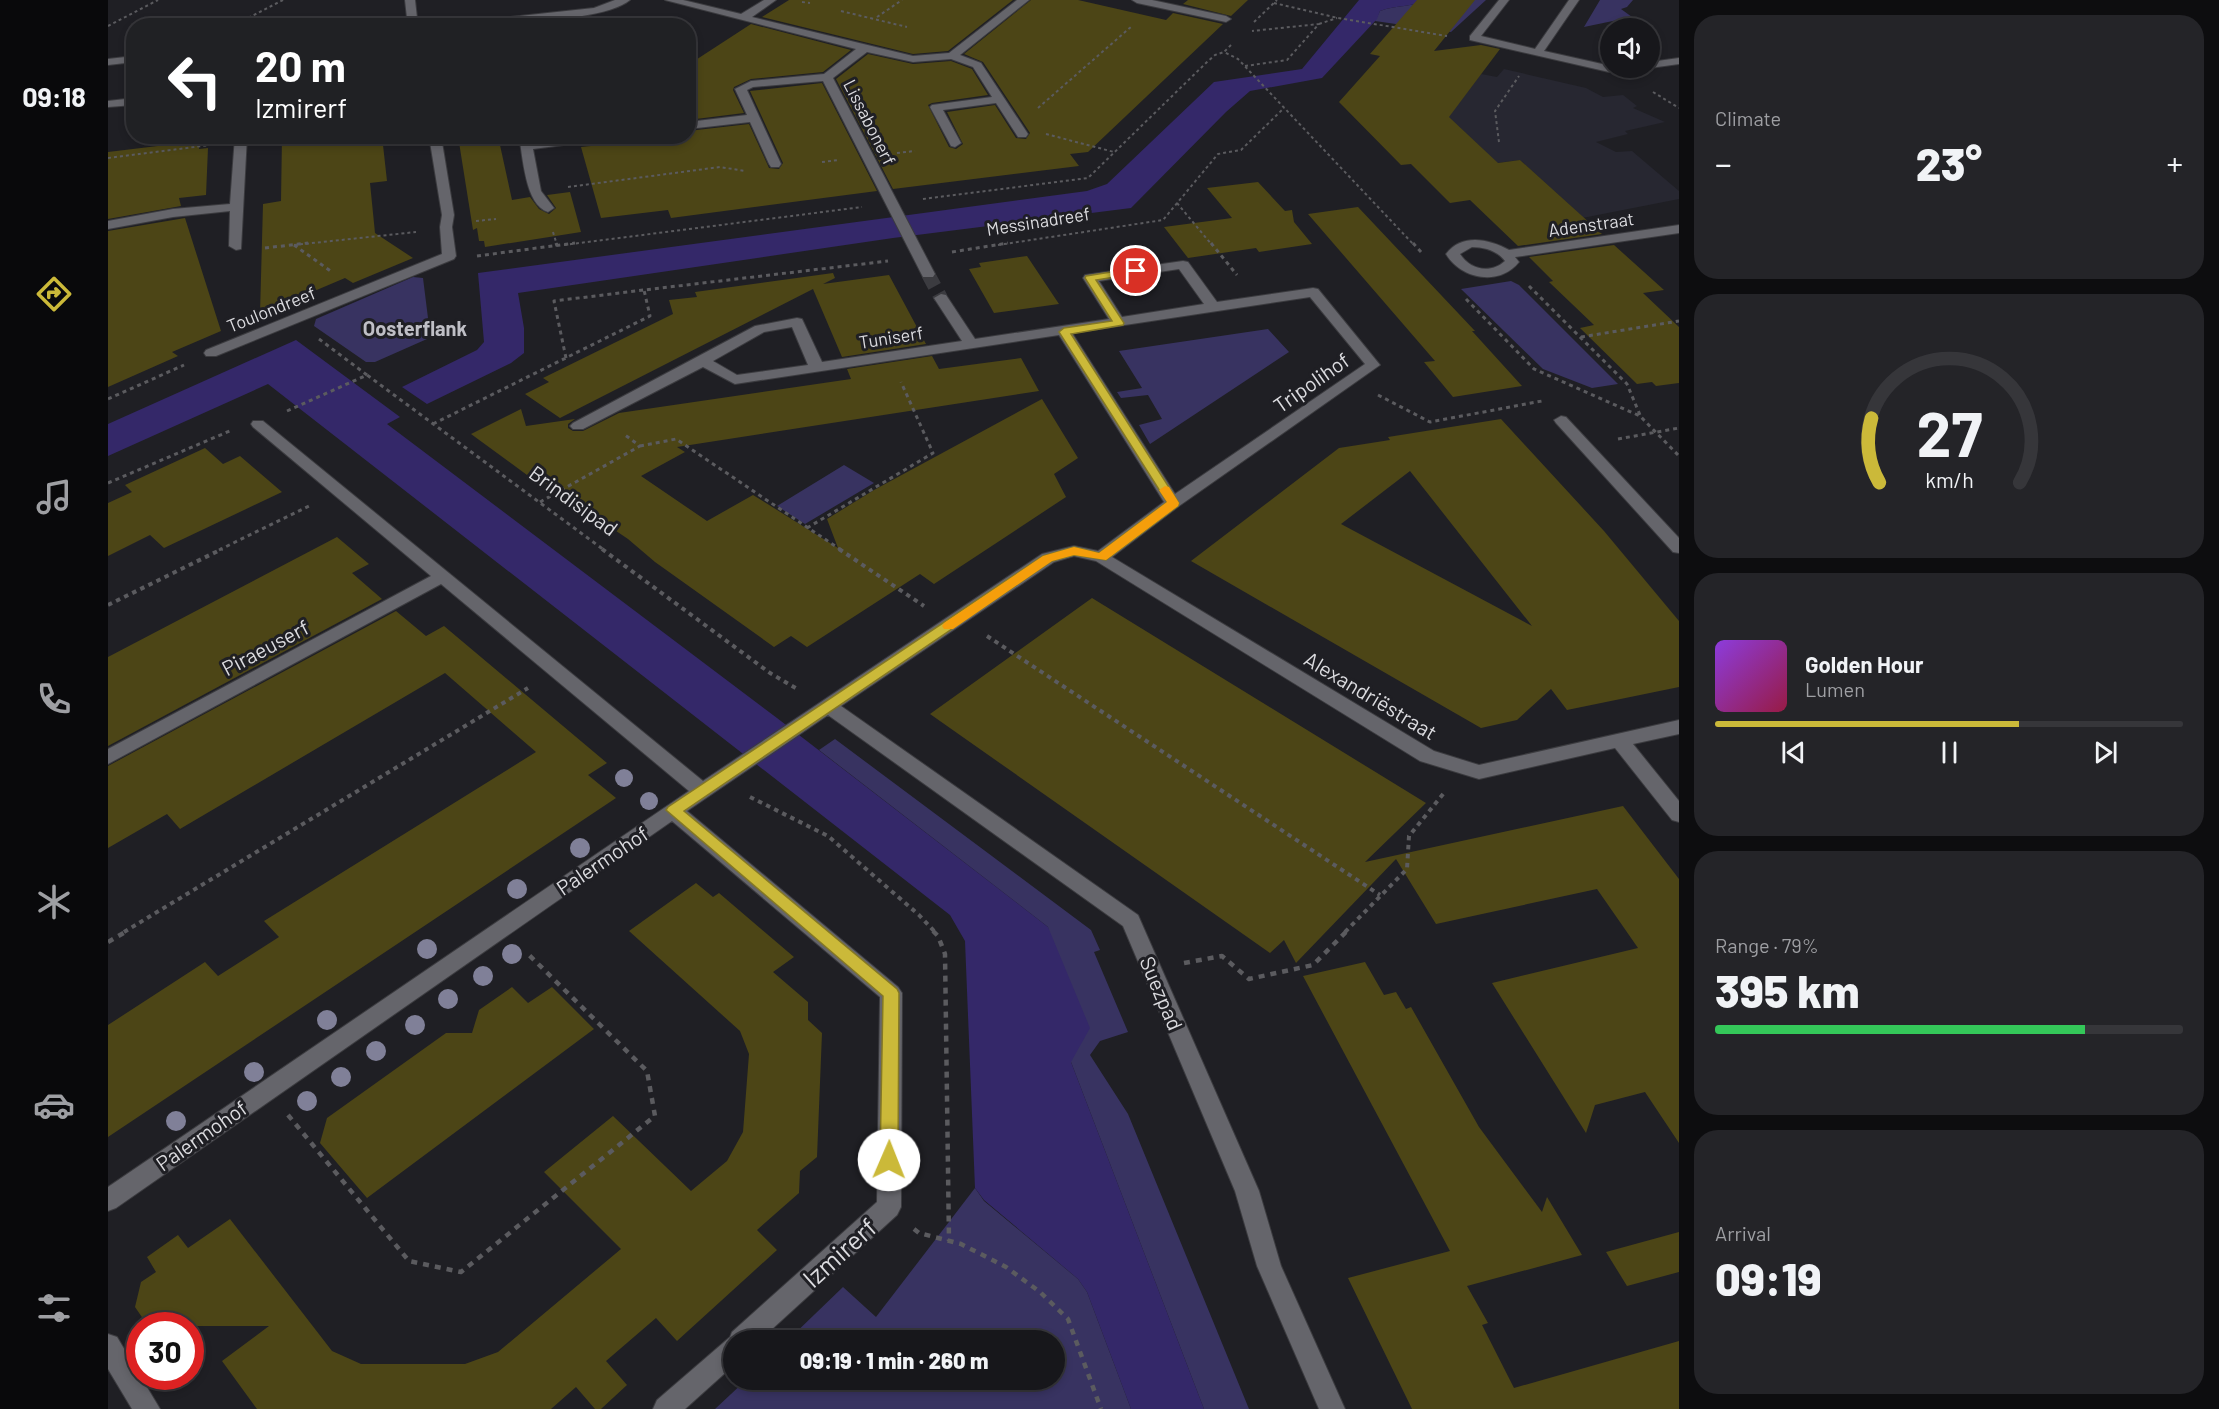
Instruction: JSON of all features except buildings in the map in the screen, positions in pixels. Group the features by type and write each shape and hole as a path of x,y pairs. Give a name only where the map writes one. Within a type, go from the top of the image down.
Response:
{"street":[{"path":"410,0 412,18"},
{"path":"542,18 596,11 625,0"},
{"name":"Lissabonerf","path":"670,0 865,48"},
{"path":"744,17 771,0"},
{"path":"952,57 1024,0"},
{"path":"1137,0 1226,19"},
{"path":"1504,0 1474,38 1600,67"},
{"path":"1538,52 1574,0"},
{"path":"865,48 913,59 952,57 977,65 1020,130"},
{"name":"Lissabonerf","path":"865,48 827,77 919,257"},
{"path":"1517,48 1521,57 1528,63 1572,72 1600,70"},
{"path":"108,62 126,60"},
{"path":"1660,64 1679,62"},
{"path":"775,164 741,89 751,84 827,77"},
{"path":"955,142 936,106 1000,99"},
{"path":"108,104 126,102"},
{"path":"696,125 754,118"},
{"path":"236,246 241,144"},
{"path":"436,144 448,215 446,227"},
{"path":"527,144 535,191 548,208"},
{"path":"108,225 173,213 236,207"},
{"name":"Toulondreef","path":"211,353 449,256 446,227"},
{"name":"Adenstraat","path":"1508,260 1679,229"},
{"path":"919,257 928,274"},
{"path":"1119,323 1090,278 1183,265 1214,308"},
{"name":"Tripolihof","path":"971,344 1064,332 1313,292 1373,364 1173,503"},
{"path":"941,298 971,344"},
{"path":"578,426 760,329 797,322 817,368"},
{"path":"1064,332 1173,503 1101,557"},
{"name":"Tuniserf","path":"703,361 735,380 971,344"},
{"path":"1560,420 1679,548"},
{"path":"258,424 702,791"},
{"name":"Palermohof","path":"108,1200 673,810 1048,558 1074,551 1101,557"},
{"name":"Alexandriëstraat","path":"1101,557 1427,756 1479,772 1679,727"},
{"name":"Piraeuserf","path":"108,758 444,576"},
{"name":"Suezpad","path":"829,707 1131,921 1244,1182 1269,1266 1332,1409"},
{"path":"1620,741 1679,815"},
{"name":"Izmirerf","path":"673,810 891,993 889,1207 753,1330"},
{"path":"108,1346 147,1409"},
{"path":"666,1409 723,1358"}],"path":[{"path":"108,26 158,0"},
{"path":"254,18 250,17 283,0"},
{"path":"877,18 902,0"},
{"path":"1277,0 1245,31 1319,24 1338,18"},
{"path":"1274,3 1381,26 1462,39 1474,38"},
{"path":"1020,130 1158,5"},
{"path":"841,11 877,18 908,28"},
{"path":"1244,66 1287,60 1319,24"},
{"path":"1238,38 1224,52 1238,59 1270,94"},
{"path":"1499,142 1495,111 1528,63"},
{"path":"1259,301 1177,203 1218,154 1241,150 1284,108"},
{"path":"1020,130 1050,135 1114,152"},
{"path":"108,158 206,144"},
{"path":"535,191 720,167 748,172"},
{"name":"Messinadreef","path":"566,358 554,301 919,257 1163,220 1177,203"},
{"path":"236,246 251,250 496,219"},
{"path":"294,245 360,291"},
{"path":"1508,260 1627,384 1640,416"},
{"path":"433,424 650,316 644,290"},
{"name":"Brindisipad","path":"292,319 770,673 829,707"},
{"path":"1580,337 1679,321"},
{"name":"Toulondreef","path":"108,399 211,353"},
{"path":"807,528 933,453 889,357"},
{"path":"288,411 367,375"},
{"path":"1349,381 1430,422 1543,400"},
{"path":"1575,394 1586,392"},
{"path":"598,417 640,446"},
{"path":"108,483 221,433 258,424"},
{"path":"1656,432 1679,428"},
{"path":"540,502 640,446 676,439 951,624 975,629 1016,654 1380,895"},
{"path":"108,605 339,491"},
{"path":"108,942 557,670"},
{"path":"1151,968 1221,956 1249,979 1313,965 1407,869 1409,836 1465,767"},
{"path":"267,1090 409,1261 461,1272 655,1116 647,1071 502,928"},
{"path":"889,1207 919,1233 961,1244 1006,1268 1040,1292 1068,1319 1101,1409"}],"shaded area":[{"path":"1359,0 1428,0 1380,11 1377,19 1322,78 1250,91 1226,112 1131,208 893,238 518,293 524,328 524,353 511,363 427,404 402,387 477,350 484,342 478,273 1087,191 1107,184 1214,82 1302,69"},
{"path":"1428,0 1486,0 1451,32 1375,21 1380,11"},
{"path":"1600,0 1633,0 1627,7 1621,9 1632,17 1600,18 1600,24 1584,27"},
{"path":"1504,69 1586,88 1603,97 1623,95 1637,106 1633,108 1665,122 1625,131 1628,134 1596,142 1616,152 1632,151 1679,191 1679,199 1567,221 1575,210 1520,160 1489,164 1487,153 1439,108 1459,103 1481,74 1497,77"},
{"path":"413,277 423,278 430,334 427,339 375,362 366,362 314,326 316,319"},
{"path":"1511,281 1519,285 1618,384 1592,388 1543,369 1461,289"},
{"path":"1268,329 1289,352 1150,444 1139,425 1162,419 1148,395 1121,398 1117,392 1142,388 1119,351"},
{"path":"296,340 400,417 387,424 777,718 1048,927 1090,1028 1071,1062 1204,1409 1131,1409 1087,1292 1078,1279 984,1200 975,1188 965,941 950,915 268,384 108,456 108,424"},
{"path":"844,465 874,483 805,524 777,506"},
{"path":"835,739 1091,930 1100,950 1094,952 1128,1032 1100,1041 1090,1055 1128,1114 1249,1409 1204,1409 1071,1062 1048,927 819,750"},
{"path":"975,1188 984,1201 1078,1279 1087,1292 1131,1409 715,1409 735,1390 1065,1390 1065,1330 798,1330 843,1287 876,1317"}],"tunnel":[{"path":"928,274 941,298"}],"slow traffic":[{"path":"948,626 1048,558 1074,551 1101,557 1173,503 1165,490"}],"district":[{"name":"Oosterflank","path":"415,328"}],"route":[{"path":"889,1160 891,993 673,810 1048,558 1074,551 1101,557 1173,503 1064,332 1119,323 1090,278 1136,271"}]}
